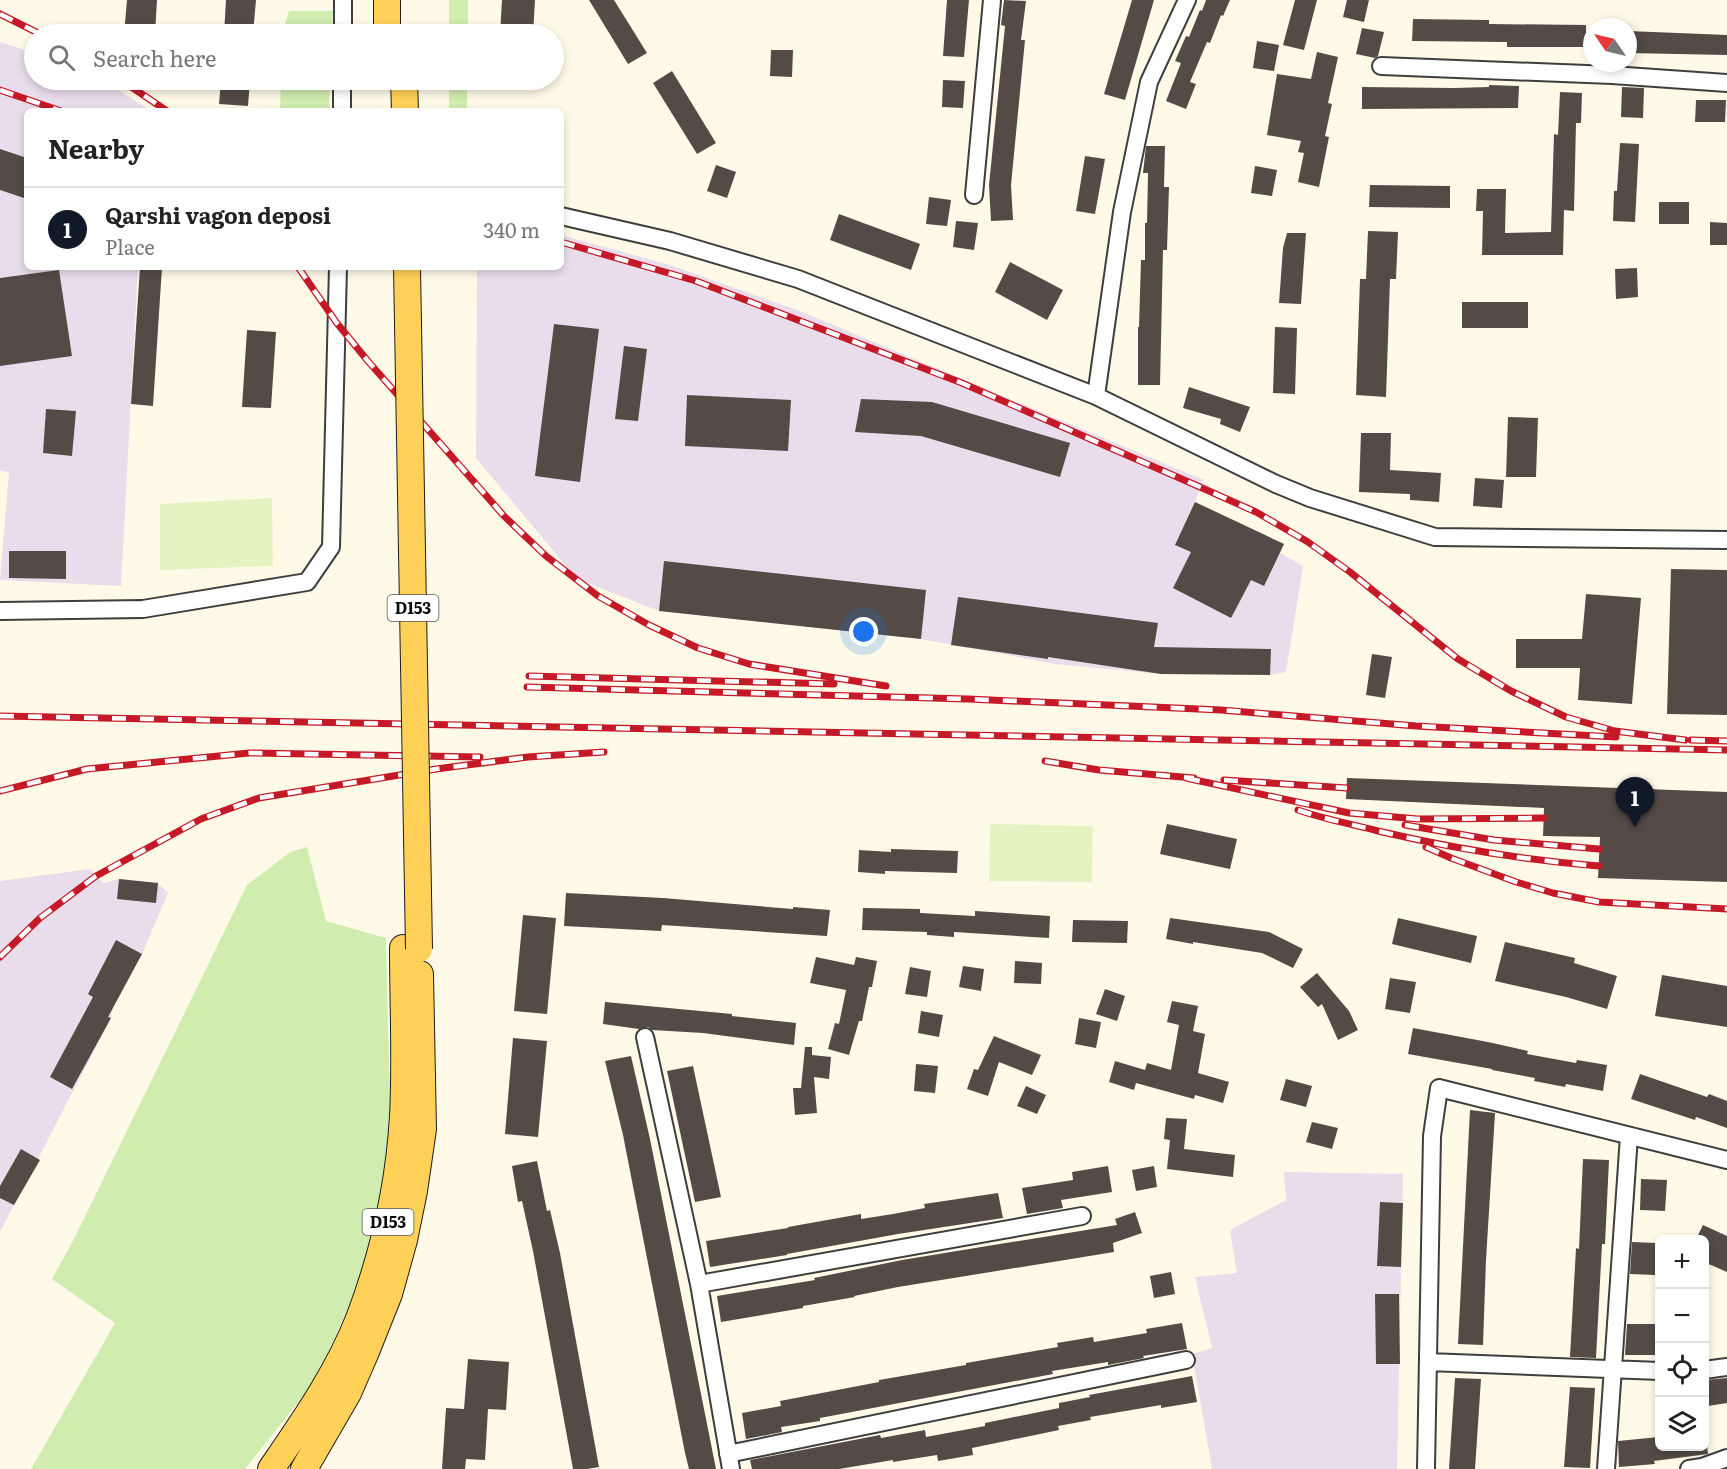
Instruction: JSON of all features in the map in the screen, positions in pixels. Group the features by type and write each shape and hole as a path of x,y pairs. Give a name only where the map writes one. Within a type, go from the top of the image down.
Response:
{"main road":[{"path":"390,24 395,2"},
{"path":"395,2 400,24"},
{"path":"388,90 388,108"},
{"path":"404,90 405,108"},
{"name":"D153","path":"304,1469 348,1393 389,1294 404,1240 423,1129 411,948 391,270"},
{"name":"D153","path":"271,1469 328,1382 359,1318 379,1260 394,1194 403,1116 411,948 407,270"}],"street":[{"path":"343,0 343,24"},
{"path":"974,195 992,0"},
{"path":"1096,396 1122,212 1149,82 1187,0"},
{"path":"1381,66 1612,75 1727,83"},
{"path":"342,90 342,108"},
{"path":"564,217 670,241 798,279 1096,396 1301,495 1435,537 1727,540"},
{"path":"0,611 143,609 306,582 332,547 338,270"},
{"path":"645,1036 699,1284 730,1461 1186,1360"},
{"path":"1426,1469 1432,1136 1439,1088 1727,1160"},
{"path":"1606,1469 1629,1136"},
{"path":"699,1284 1082,1216"},
{"path":"1428,1362 1655,1371"},
{"path":"1709,1369 1727,1367"},
{"path":"1689,1469 1727,1458"}],"shaded area":[{"path":"0,42 24,50 24,90 118,90 147,108 24,108 24,270 138,270 121,586 0,580 9,472 0,471"},
{"path":"564,236 670,265 800,311 1204,480 1195,502 1284,544 1280,553 1303,566 1286,672 1270,675 1161,674 1055,664 921,639 659,611 577,579 476,458 477,270 564,270"},
{"path":"90,869 104,883 119,879 158,883 168,893 142,954 113,1008 111,1018 0,1232 0,881"},
{"path":"1284,1172 1403,1174 1397,1469 1212,1469 1192,1354 1212,1348 1195,1277 1237,1273 1230,1230 1286,1200"}],"green space":[{"path":"449,0 468,0 468,24 449,24"},
{"path":"289,11 333,11 332,24 285,24"},
{"path":"281,90 330,90 329,108 280,108"},
{"path":"449,90 467,90 467,108 449,108"},
{"path":"272,498 273,566 160,570 160,504"},
{"path":"990,824 1093,826 1092,882 989,881"},
{"path":"307,847 326,921 386,938 391,1143 365,1269 316,1380 245,1469 31,1469 115,1323 52,1279 74,1239 247,885 290,852"}],"building":[{"path":"127,0 157,0 156,24 125,24"},
{"path":"226,0 256,0 254,24 225,24"},
{"path":"502,0 535,0 534,24 501,24"},
{"path":"589,0 614,0 647,53 628,64"},
{"path":"947,0 969,0 964,57 943,56"},
{"path":"1004,0 1026,1 1021,40 1025,40 1011,185 1013,220 991,221 989,185 1005,26 1001,25"},
{"path":"1132,0 1154,0 1125,100 1104,94"},
{"path":"1206,0 1230,0 1223,16 1221,15 1210,43 1207,42 1190,82 1196,84 1186,109 1166,101 1181,63 1175,61"},
{"path":"1295,0 1317,0 1304,50 1283,45"},
{"path":"1347,0 1369,0 1364,22 1343,17"},
{"path":"1413,19 1489,20 1489,24 1583,25 1583,47 1507,47 1507,42 1412,41"},
{"path":"1362,28 1384,32 1378,56 1375,58 1356,54"},
{"path":"1637,31 1727,35 1727,55 1637,53"},
{"path":"1257,41 1279,45 1274,71 1253,68"},
{"path":"771,50 793,50 792,77 770,76"},
{"path":"1317,52 1338,57 1328,103 1332,104 1325,136 1329,137 1319,187 1298,182 1304,153 1298,152 1301,141 1267,135 1277,74 1311,79"},
{"path":"672,71 716,143 697,154 653,83"},
{"path":"943,80 965,81 963,108 942,107"},
{"path":"1489,85 1519,86 1518,108 1362,109 1362,87 1454,88 1489,87"},
{"path":"1622,87 1644,88 1643,118 1621,117"},
{"path":"220,90 249,90 248,106 219,104"},
{"path":"1560,92 1582,93 1581,123 1576,123 1574,211 1564,210 1563,255 1482,255 1483,211 1476,211 1477,189 1506,189 1505,233 1551,232 1554,134 1558,135"},
{"path":"1696,100 1726,100 1725,122 1695,122"},
{"path":"1620,143 1639,144 1635,222 1613,221"},
{"path":"1146,146 1165,146 1164,187 1169,187 1167,250 1163,250 1160,385 1138,385 1141,260 1145,260 1145,223 1147,223 1148,173 1143,173"},
{"path":"0,149 24,157 24,198 0,190"},
{"path":"1085,156 1105,159 1095,214 1076,211"},
{"path":"716,165 736,172 727,198 707,191"},
{"path":"1255,166 1277,170 1272,196 1251,193"},
{"path":"1370,185 1450,186 1450,208 1369,207"},
{"path":"929,197 951,200 947,226 926,224"},
{"path":"1659,202 1689,202 1689,224 1659,224"},
{"path":"839,214 920,244 911,270 830,240"},
{"path":"956,221 978,223 974,250 953,247"},
{"path":"1710,222 1727,223 1727,245 1710,245"},
{"path":"1368,231 1398,232 1396,279 1390,279 1386,397 1356,395 1360,279 1366,279"},
{"path":"1287,233 1306,233 1301,304 1279,303 1283,248"},
{"path":"1010,262 1063,290 1047,320 995,292"},
{"path":"1637,268 1638,297 1616,299 1615,269"},
{"path":"59,270 72,356 0,366 0,278"},
{"path":"140,270 162,270 153,406 131,404"},
{"path":"1462,302 1528,302 1528,328 1462,328"},
{"path":"554,324 599,329 580,482 535,476"},
{"path":"1275,327 1297,328 1295,394 1273,393"},
{"path":"247,330 276,332 271,408 242,407"},
{"path":"624,346 647,349 638,421 615,419"},
{"path":"1189,387 1250,407 1240,432 1220,424 1221,419 1183,408"},
{"path":"687,395 791,400 788,451 685,446"},
{"path":"861,399 932,402 1070,443 1060,477 921,436 855,432"},
{"path":"46,409 76,411 72,456 43,453"},
{"path":"1508,417 1538,418 1536,477 1506,477"},
{"path":"1361,433 1391,433 1390,470 1441,473 1439,502 1410,500 1410,494 1359,492"},
{"path":"1475,478 1504,480 1502,508 1473,506"},
{"path":"1195,502 1284,544 1264,586 1251,580 1231,618 1173,588 1191,552 1175,545"},
{"path":"9,551 66,551 66,579 9,578"},
{"path":"664,561 926,590 921,639 659,611"},
{"path":"1671,569 1727,570 1727,715 1667,714"},
{"path":"1586,594 1641,598 1632,704 1578,700 1580,668 1516,668 1516,639 1582,639"},
{"path":"958,597 1158,623 1154,647 1271,649 1270,675 1161,674 951,645"},
{"path":"1372,654 1392,657 1385,698 1366,695"},
{"path":"1347,778 1727,792 1727,882 1598,878 1600,837 1543,836 1544,808 1346,799"},
{"path":"1167,824 1237,839 1230,869 1160,854"},
{"path":"891,849 958,851 957,873 858,872 859,850 891,852"},
{"path":"119,879 158,883 156,903 117,899"},
{"path":"566,893 830,910 827,936 662,925 661,931 564,926"},
{"path":"863,908 920,909 920,913 975,916 975,911 1050,916 1049,938 954,932 954,937 927,935 927,932 862,930"},
{"path":"523,915 556,918 547,1014 514,1011"},
{"path":"1170,918 1269,932 1303,949 1293,968 1262,953 1166,939"},
{"path":"1398,918 1477,936 1471,963 1392,944"},
{"path":"1073,920 1128,921 1127,943 1072,942"},
{"path":"116,940 142,954 108,1017 111,1018 72,1089 50,1077 93,997 88,994"},
{"path":"1505,942 1575,958 1574,963 1617,976 1607,1009 1495,981"},
{"path":"816,957 854,965 856,957 877,961 862,1021 859,1021 849,1055 828,1049 835,1023 839,1024 846,990 810,983"},
{"path":"1015,961 1042,963 1041,984 1014,983"},
{"path":"963,966 984,969 981,991 959,987"},
{"path":"910,967 931,971 927,997 905,994"},
{"path":"1317,973 1349,1011 1358,1030 1338,1040 1322,1004 1318,1007 1300,987"},
{"path":"1662,975 1727,986 1727,1027 1655,1016"},
{"path":"1390,978 1416,982 1410,1013 1385,1009"},
{"path":"1105,989 1125,996 1117,1021 1096,1014"},
{"path":"1172,1001 1198,1006 1193,1031 1205,1034 1198,1073 1229,1082 1223,1103 1195,1095 1194,1099 1136,1083 1134,1090 1109,1082 1115,1061 1145,1070 1147,1063 1171,1070 1179,1025 1167,1022"},
{"path":"605,1002 732,1014 732,1016 796,1023 794,1045 703,1033 603,1024"},
{"path":"921,1011 943,1015 939,1037 918,1033"},
{"path":"1079,1018 1101,1022 1096,1048 1075,1044"},
{"path":"1413,1028 1528,1051 1527,1054 1576,1063 1577,1060 1607,1065 1603,1091 1566,1084 1565,1087 1534,1081 1535,1078 1408,1054"},
{"path":"994,1036 1041,1055 1032,1075 999,1062 988,1096 967,1089 974,1069 978,1070"},
{"path":"513,1038 547,1041 538,1137 505,1134"},
{"path":"805,1047 812,1047 812,1055 831,1057 829,1079 814,1077 817,1113 795,1115 793,1088 801,1088"},
{"path":"631,1056 650,1139 716,1469 689,1469 685,1453 623,1135 605,1061"},
{"path":"916,1064 938,1066 935,1093 914,1091"},
{"path":"693,1066 721,1197 695,1202 667,1071"},
{"path":"1640,1074 1707,1097 1709,1094 1727,1101 1727,1128 1631,1099"},
{"path":"1286,1079 1312,1086 1306,1107 1280,1100"},
{"path":"1026,1086 1046,1095 1037,1114 1017,1106"},
{"path":"1470,1110 1495,1113 1483,1345 1458,1344"},
{"path":"1166,1118 1187,1119 1184,1149 1235,1155 1233,1177 1167,1169 1170,1140 1164,1139"},
{"path":"1312,1122 1338,1128 1332,1149 1306,1142"},
{"path":"21,1149 40,1160 14,1205 0,1198 0,1186"},
{"path":"1583,1159 1609,1160 1596,1358 1570,1357 1576,1248 1579,1249"},
{"path":"537,1161 547,1211 550,1210 560,1253 599,1467 573,1469 533,1251 522,1201 518,1202 512,1166"},
{"path":"1108,1166 1112,1192 1061,1200 1063,1208 1027,1214 1022,1188 1073,1180 1072,1172"},
{"path":"1154,1166 1157,1187 1136,1191 1132,1170"},
{"path":"1641,1179 1667,1180 1665,1211 1640,1210"},
{"path":"998,1193 1003,1218 710,1267 706,1241 861,1214 861,1219 893,1214 925,1208 924,1204"},
{"path":"1380,1202 1403,1203 1401,1267 1377,1266"},
{"path":"1135,1212 1142,1233 1113,1243 1114,1252 898,1287 803,1306 803,1308 721,1322 717,1296 815,1280 814,1278 902,1260 1117,1225 1115,1219"},
{"path":"1703,1225 1727,1236 1727,1272 1709,1264 1709,1235 1698,1235"},
{"path":"1632,1242 1655,1243 1655,1275 1630,1274"},
{"path":"1171,1272 1175,1294 1154,1298 1150,1276"},
{"path":"1375,1294 1399,1294 1400,1364 1376,1364"},
{"path":"1182,1323 1187,1349 1143,1356 1144,1358 1108,1365 1108,1362 1052,1371 1053,1374 820,1418 820,1421 781,1427 782,1432 746,1439 742,1413 781,1406 780,1401 879,1382 879,1380 966,1365 966,1363 1058,1347 1057,1343 1093,1337 1094,1342 1147,1333 1146,1329"},
{"path":"1627,1324 1655,1324 1655,1355 1625,1355"},
{"path":"468,1359 509,1362 506,1410 488,1409 485,1460 466,1459 465,1469 442,1469 446,1408 464,1409"},
{"path":"1192,1376 1197,1402 1161,1408 1161,1405 1090,1417 1091,1420 1058,1426 1059,1430 972,1448 973,1455 938,1461 937,1455 839,1469 752,1469 750,1460 880,1435 881,1438 925,1430 926,1437 985,1426 985,1423 1059,1408 1059,1403 1090,1397 1089,1395"},
{"path":"1455,1378 1481,1379 1475,1469 1449,1469"},
{"path":"1727,1378 1727,1403 1709,1406 1709,1380"},
{"path":"1570,1387 1595,1388 1590,1468 1564,1467"},
{"path":"1655,1437 1655,1451 1708,1451 1708,1454 1654,1461 1655,1464 1619,1467 1618,1441"}],"railway":[{"path":"0,14 24,26"},
{"path":"0,90 52,108"},
{"path":"136,90 163,108"},
{"path":"564,243 696,281 962,383 1200,487 1256,512 1308,542 1350,572 1458,659 1511,691 1566,717 1615,731 1685,740"},
{"path":"300,270 336,322 367,360 504,516 546,556 598,596 649,625 698,648 749,664 886,686"},
{"path":"529,676 834,684"},
{"path":"527,687 968,699 1221,710 1416,726 1616,737"},
{"path":"0,716 1727,750"},
{"path":"1691,740 1727,741"},
{"path":"0,957 40,918 96,876 201,819 259,798 436,769 528,757 604,752"},
{"path":"0,791 87,769 249,753 480,757"},
{"path":"1045,761 1099,770 1194,778"},
{"path":"1186,778 1349,813 1418,819 1544,818"},
{"path":"1224,780 1347,788"},
{"path":"1298,810 1433,843 1515,857 1599,866"},
{"path":"1405,825 1494,840 1599,849"},
{"path":"1426,847 1516,882 1553,893 1599,902 1727,909"}],"place":[{"name":"Qarshi vagon deposi","path":"1635,827"}]}
